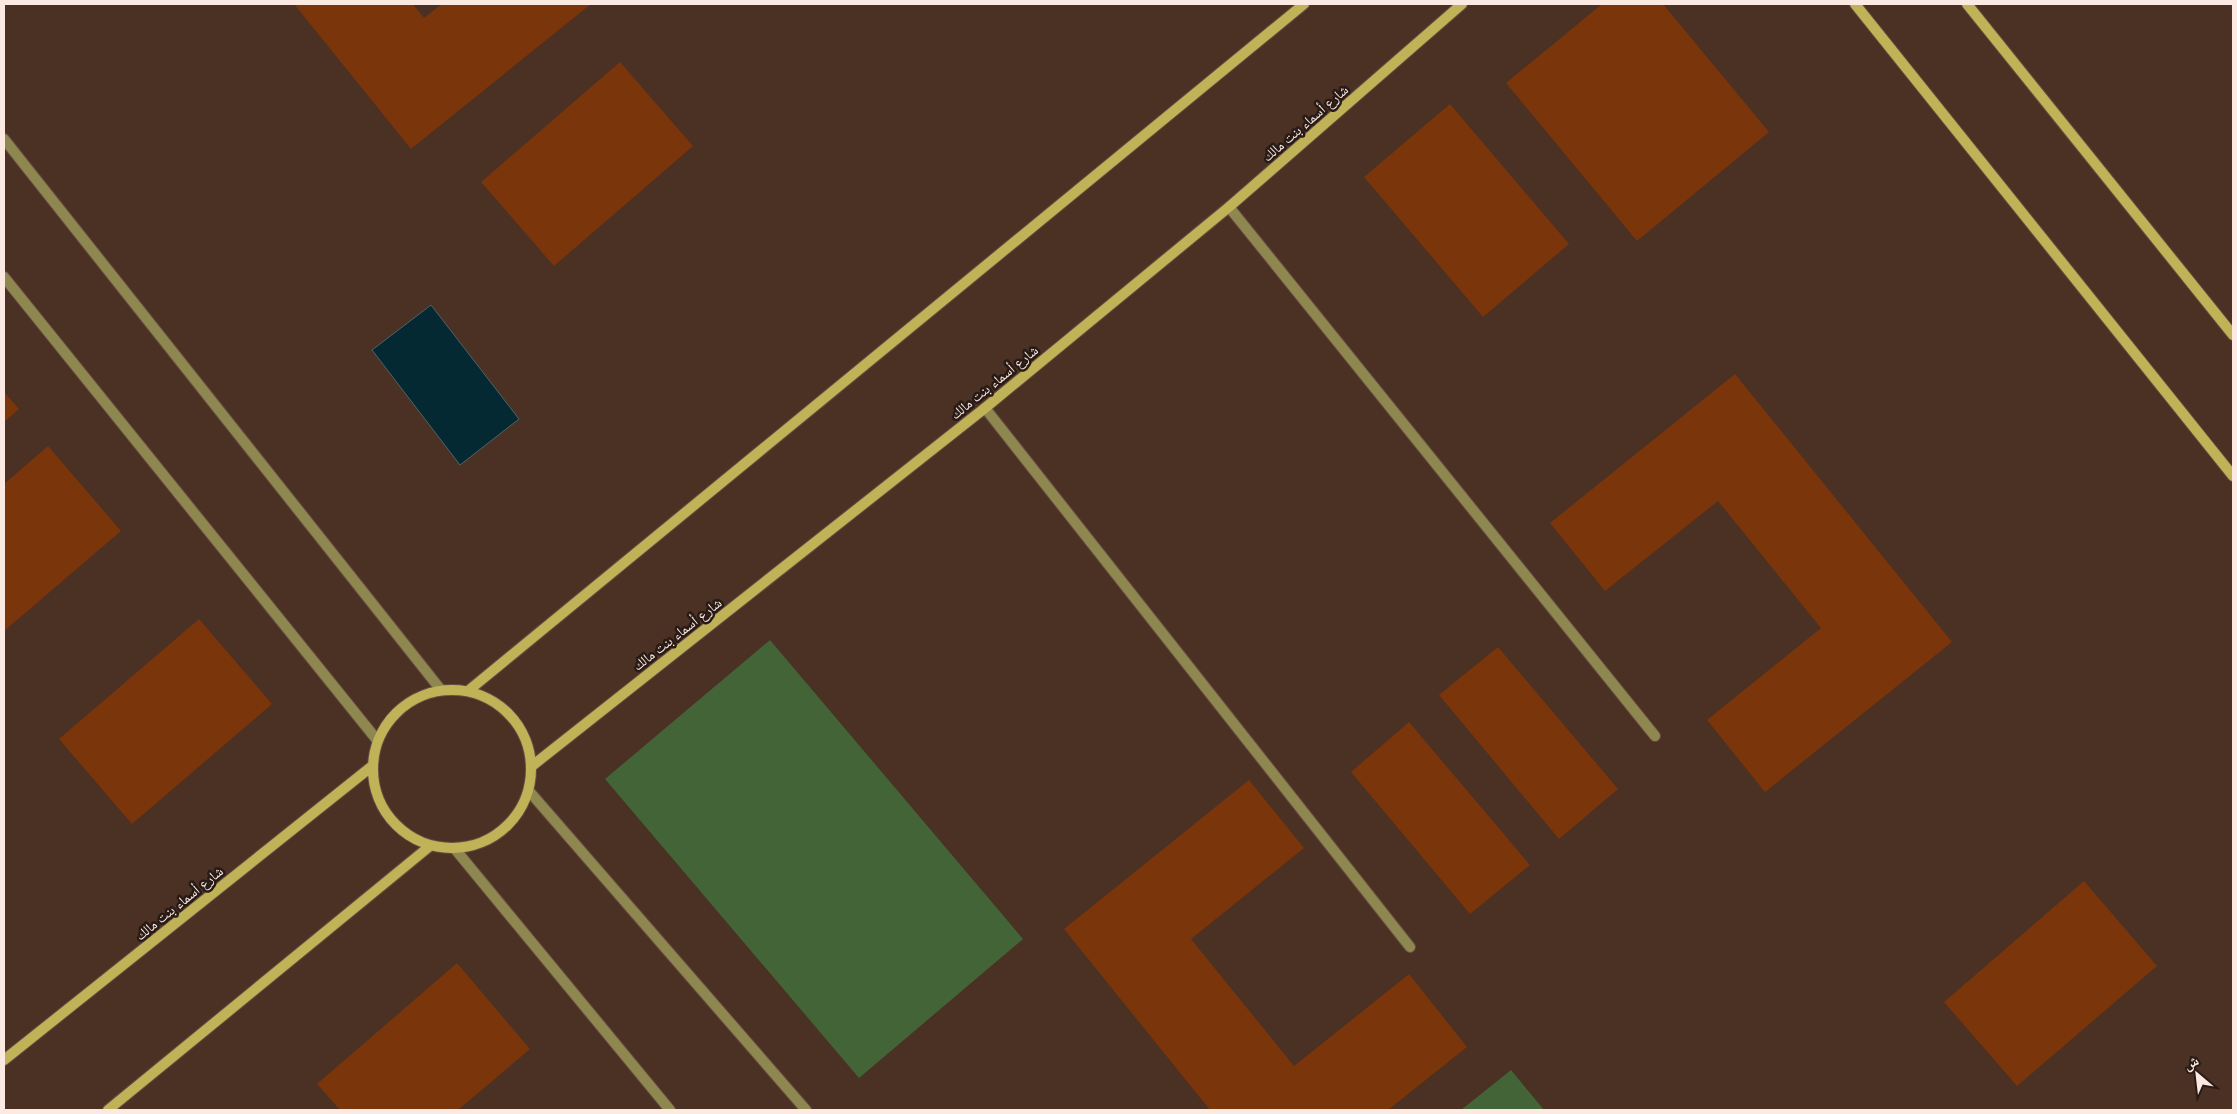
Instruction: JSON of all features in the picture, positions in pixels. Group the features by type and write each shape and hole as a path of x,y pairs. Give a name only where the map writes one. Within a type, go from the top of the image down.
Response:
{"street":[{"path":"468,691 1304,4"},
{"name":"شارع أسماء بنت مالك","path":"532,766 985,408 1229,207 1462,4"},
{"path":"1855,4 2233,476"},
{"path":"1967,4 2233,335"},
{"path":"4,139 440,690"},
{"path":"1229,207 1655,736"},
{"path":"4,277 377,740"},
{"path":"985,408 1410,947"},
{"path":"440,690 468,691 494,701 515,720 527,742 532,766 529,791 519,814 502,832 479,844 455,849 430,846 407,836 389,819 375,795 371,767 377,740 392,716 414,699 440,690"},
{"name":"شارع أسماء بنت مالك","path":"4,1060 371,767"},
{"path":"529,791 806,1110"},
{"path":"108,1110 430,846"},
{"path":"455,849 670,1110"}],"green space":[{"path":"770,640 1023,939 859,1078 605,779"},
{"path":"1511,1070 1544,1110 1461,1110"}],"water":[{"path":"431,305 519,419 460,465 372,350"}],"building":[{"path":"294,4 413,4 424,18 442,4 591,4 411,149"},
{"path":"1602,4 1663,4 1769,132 1637,241 1506,83"},
{"path":"620,62 693,146 554,266 481,182"},
{"path":"1450,104 1569,244 1483,317 1364,177"},
{"path":"1735,374 1952,642 1765,792 1707,720 1821,628 1718,501 1605,591 1550,523"},
{"path":"4,392 19,409 4,422"},
{"path":"48,446 121,531 4,631 4,484"},
{"path":"199,619 272,704 132,824 59,739"},
{"path":"1498,647 1618,789 1559,839 1439,695"},
{"path":"1409,722 1530,865 1470,914 1351,772"},
{"path":"1249,780 1304,848 1191,939 1294,1066 1409,974 1467,1047 1388,1110 1210,1110 1064,929"},
{"path":"2084,881 2157,966 2017,1086 1944,1002"},
{"path":"457,963 530,1049 458,1110 340,1110 317,1084"}]}
